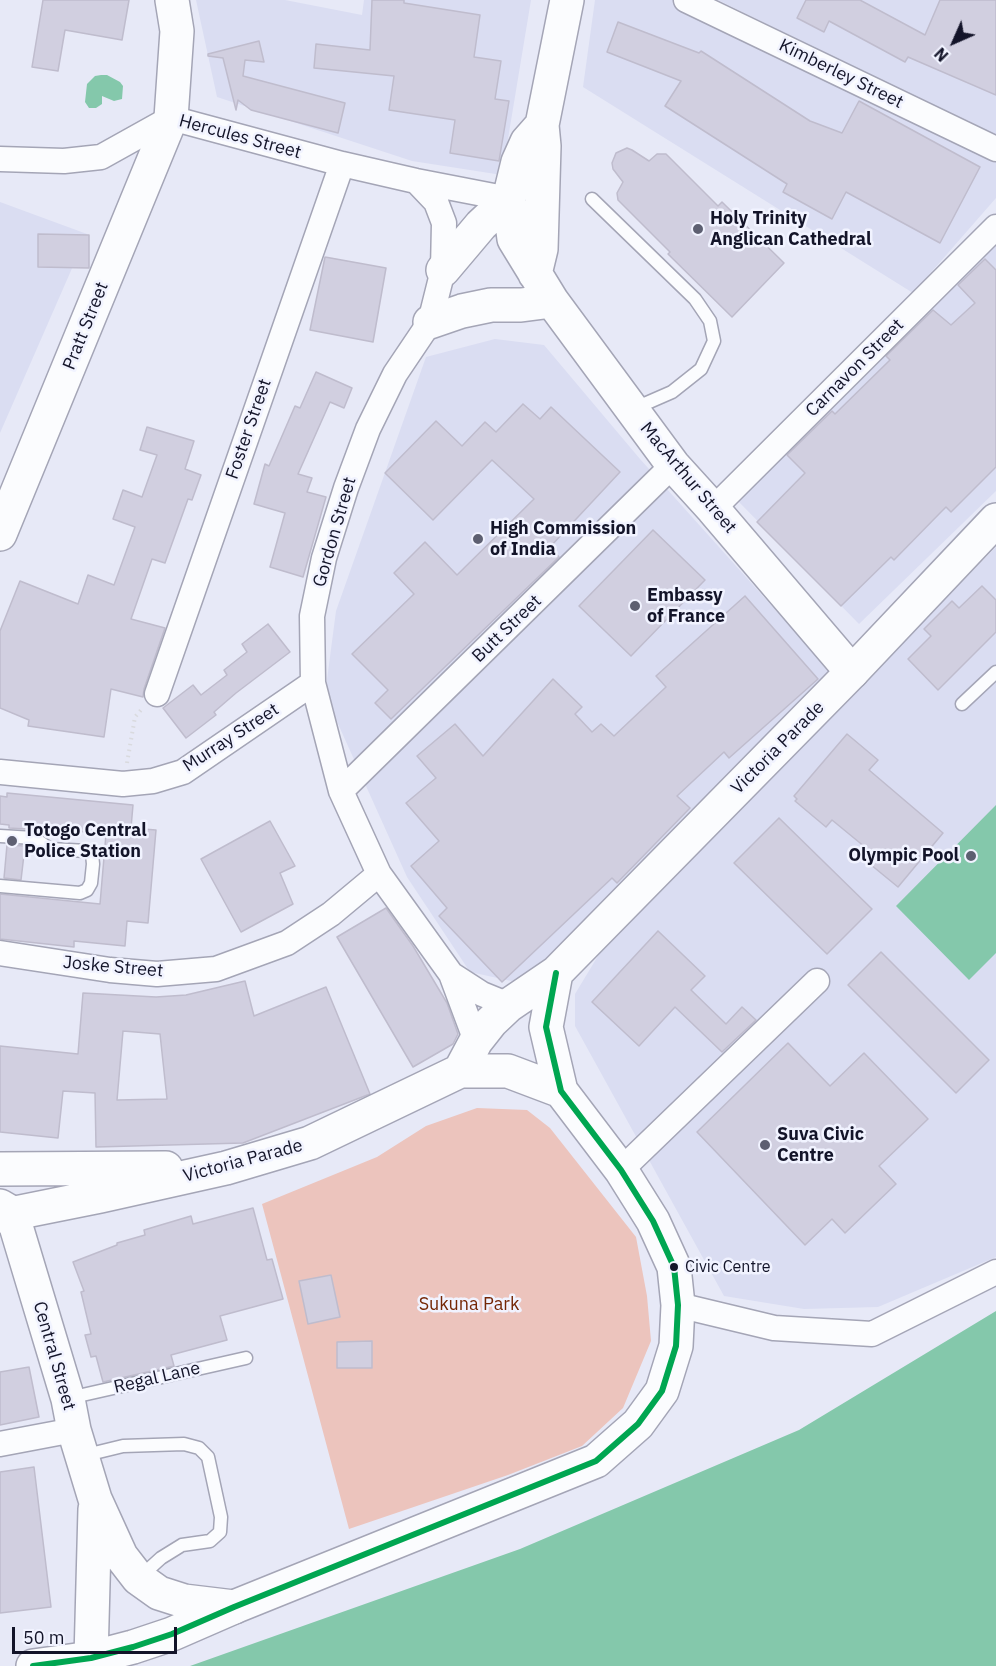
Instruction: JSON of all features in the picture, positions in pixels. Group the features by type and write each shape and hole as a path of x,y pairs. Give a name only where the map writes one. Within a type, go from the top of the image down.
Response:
{"main road":[{"name":"Pratt Street","path":"0,534 171,118 177,31 172,0"},
{"path":"430,322 462,311 491,305 521,305 544,288 541,249 544,146 542,125 567,0"},
{"name":"MacArthur Street","path":"542,125 527,142 518,162 509,199 514,238 544,288 673,465 852,672"},
{"path":"443,270 481,225 509,199"},
{"name":"Victoria Parade","path":"459,1071 476,1041 491,1022 509,1005 556,973 852,672 996,520"},
{"path":"33,1666 91,1658 172,1634 596,1461 638,1424 662,1391 676,1346 678,1305 674,1267 653,1221 621,1170 561,1091 546,1027 556,973"},
{"name":"Victoria Parade","path":"4,1212 100,1196 226,1168 310,1143 459,1071 508,1071 561,1091"},
{"path":"0,1169 226,1168"},
{"name":"Central Street","path":"4,1212 37,1297 95,1499 121,1556 138,1578 168,1598 234,1607"},
{"path":"0,1252 15,1263 37,1297"},
{"name":"Central Street","path":"91,1658 95,1499"}],"street":[{"name":"Kimberley Street","path":"686,0 996,149"},
{"name":"Hercules Street","path":"0,159 64,161 101,157 171,118 342,164 416,181"},
{"name":"Foster Street","path":"157,694 342,164"},
{"path":"416,181 509,199"},
{"name":"Gordon Street","path":"416,181 436,202 444,223 443,270 430,322 395,374 368,429 346,488 324,558 312,616 313,683 341,791 379,874 451,974 476,1041"},
{"name":"Carnavon Street","path":"713,509 996,227"},
{"name":"Butt Street","path":"341,791 673,465"},
{"name":"Murray Street","path":"0,772 123,784 153,781 183,772 313,683"},
{"name":"Joske Street","path":"0,953 110,970 157,974 216,969 287,944 331,914 379,874"},
{"name":"Gordon Street","path":"451,974 482,994 509,1005"},
{"path":"621,1170 817,981"},
{"path":"678,1305 774,1328 872,1334 996,1272"},
{"path":"0,1444 78,1443"}],"lane":[{"path":"592,199 695,299 710,321 714,341 701,369 672,392 632,410"},
{"path":"963,704 996,672"},
{"path":"0,836 34,838 50,849 87,851 92,854 93,864 91,883 87,890 80,893 0,885"},
{"name":"Regal Lane","path":"68,1399 246,1358"},
{"path":"78,1443 123,1446 184,1444 199,1448 208,1457 221,1517 220,1532 210,1540 182,1545 161,1558 138,1578"}],"path":[{"path":"123,784 135,717"}],"shaded area":[{"path":"196,0 285,0 362,15 364,0 531,0 502,175 412,161 217,97"},
{"path":"595,0 673,0 996,159 996,198 913,293 583,87"},
{"path":"718,0 996,0 996,137"},
{"path":"107,75 120,82 123,86 122,99 114,101 102,96 102,104 96,108 89,108 85,102 87,84 95,76"},
{"path":"0,202 87,234 0,433"},
{"path":"996,238 996,491 859,624 737,500"},
{"path":"495,339 544,345 640,459 832,673 525,984 470,972 407,877 325,695 336,611 426,357"},
{"path":"996,547 996,1257 878,1307 804,1309 724,1296 575,1026 575,994 607,941"},
{"name":"Olympic Pool","path":"996,805 996,953 969,980 896,906"},
{"path":"996,1311 996,1666 190,1666 520,1549 799,1430"}],"green space":[{"name":"Sukuna Park","path":"477,1108 527,1110 550,1128 636,1237 647,1296 651,1341 623,1408 582,1446 508,1475 349,1529 262,1204 377,1157 426,1126"}],"building":[{"path":"43,0 129,0 122,40 65,30 58,71 32,67"},
{"path":"372,0 404,0 404,3 480,15 474,57 501,61 495,99 509,101 499,161 450,153 455,120 389,110 394,76 314,68 316,44 370,50"},
{"path":"806,0 860,0 925,35 940,0 996,0 996,95 908,57 905,62 829,21 824,32 797,18"},
{"path":"618,22 699,53 701,51 810,121 842,133 859,101 980,167 940,243 846,192 832,219 783,192 787,184 665,106 681,81 607,52"},
{"path":"259,41 264,62 245,60 243,76 345,103 338,133 251,110 238,100 236,110 223,58 208,56 208,54"},
{"name":"Holy Trinity Anglican Cathedral","path":"627,148 649,161 657,154 666,154 718,206 722,202 784,263 732,317 668,254 670,252 618,200 617,193 623,182 613,169 612,163 616,153"},
{"path":"38,234 89,235 89,268 38,267"},
{"path":"325,257 386,268 373,342 310,330"},
{"path":"985,259 996,270 996,467 951,512 946,507 894,560 891,557 841,606 757,522 805,473 787,455 832,411 835,414 890,360 886,356 933,310 951,325 975,303 958,285"},
{"path":"316,372 352,388 344,408 330,402 298,474 312,478 307,492 326,497 303,577 270,567 285,513 254,504 265,464 269,466 295,406 300,408"},
{"path":"523,404 540,419 551,407 620,472 550,547 559,557 391,719 375,703 388,690 352,654 414,594 394,573 425,542 457,575 534,499 492,460 433,520 385,473 436,421 462,446 485,422 496,432"},
{"path":"147,427 194,441 185,469 201,475 192,500 188,499 165,563 152,559 131,619 165,628 143,697 111,689 104,737 28,726 29,720 0,708 0,631 20,581 78,604 88,575 114,585 135,527 113,519 123,490 142,497 157,455 140,450"},
{"path":"653,530 705,580 631,656 579,606"},
{"path":"982,586 996,600 996,632 938,690 908,659 931,636 924,629 952,601 959,608"},
{"path":"745,596 818,679 729,758 724,752 677,796 690,808 617,883 612,878 502,982 439,916 447,908 411,866 439,841 406,803 436,778 417,756 455,724 483,756 553,679 582,707 575,714 592,732 601,724 614,736 666,687 656,676"},
{"path":"268,624 290,652 236,693 214,712 216,715 186,738 163,708 193,685 201,695 227,675 224,670 247,652 242,644"},
{"path":"847,734 878,760 869,770 943,833 898,887 865,860 871,852 832,820 826,827 795,801 797,799 794,796"},
{"path":"7,793 133,805 131,828 156,830 148,923 127,921 125,946 74,941 74,947 0,939 0,894 100,904 106,834 26,826 26,829 9,828 9,825 0,824 0,796 7,797"},
{"path":"779,818 872,909 827,954 734,863"},
{"path":"270,821 295,866 280,873 293,904 241,932 201,859"},
{"path":"7,845 25,846 21,880 4,878"},
{"path":"386,908 413,946 447,1003 458,1034 453,1044 413,1067 337,937"},
{"path":"658,931 705,976 691,990 726,1024 742,1007 756,1020 722,1052 675,1007 639,1046 592,1002"},
{"path":"881,952 989,1060 956,1093 848,985"},
{"path":"245,981 254,1016 326,987 370,1094 243,1143 96,1147 95,1093 63,1091 58,1138 0,1132 0,1046 78,1054 83,993 156,997 186,995","holes":["123,1031 160,1034 167,1099 117,1100"]},
{"path":"788,1043 830,1086 864,1053 928,1119 879,1166 896,1184 845,1233 832,1219 805,1245 697,1132"},
{"path":"253,1208 267,1260 272,1259 283,1299 220,1316 227,1340 171,1355 174,1366 103,1382 96,1356 91,1357 85,1335 91,1334 81,1292 84,1291 73,1262 117,1245 117,1243 145,1235 144,1230 191,1216 193,1224"},
{"path":"331,1275 340,1317 308,1324 299,1281"},
{"path":"372,1341 372,1368 337,1368 337,1342"},
{"path":"29,1367 39,1417 0,1425 0,1372"},
{"path":"34,1467 51,1607 0,1613 0,1472"}],"transit line":[{"path":"33,1666 91,1658 172,1634 596,1461 638,1424 662,1391 676,1346 678,1305 674,1267 653,1221 621,1170 561,1091 546,1027 556,973"}],"place":[{"name":"Holy Trinity Anglican Cathedral","path":"698,229"},
{"name":"High Commission of India","path":"478,539"},
{"name":"Embassy of France","path":"635,606"},
{"name":"Totogo Central Police Station","path":"12,841"},
{"name":"Olympic Pool","path":"971,856"},
{"name":"Suva Civic Centre","path":"765,1145"},
{"name":"Civic Centre","path":"674,1267"}]}
